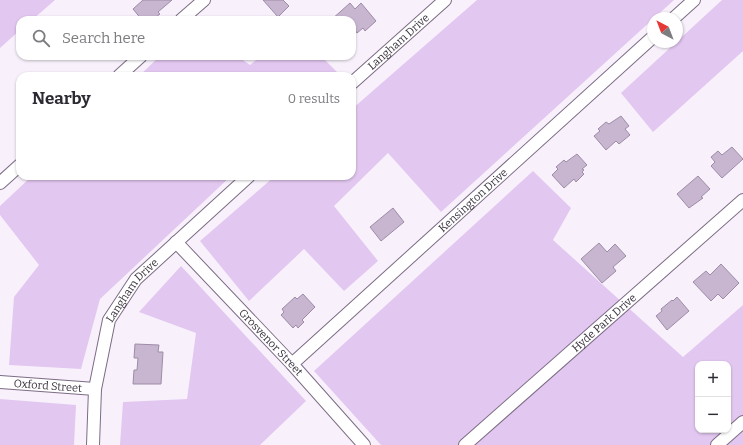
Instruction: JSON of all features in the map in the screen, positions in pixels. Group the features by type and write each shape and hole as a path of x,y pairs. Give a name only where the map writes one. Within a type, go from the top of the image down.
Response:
{"street":[{"path":"186,16 204,0"},
{"name":"Langham Drive","path":"356,79 445,0"},
{"path":"681,12 694,0"},
{"name":"Kensington Drive","path":"292,364 647,42"},
{"path":"123,72 137,60"},
{"path":"0,183 16,169"},
{"name":"Langham Drive","path":"93,445 96,389 109,320 136,280 245,180"},
{"name":"Hyde Park Drive","path":"465,445 743,200"},
{"name":"Grosvenor Street","path":"176,242 292,364 364,445"},
{"name":"Oxford Street","path":"0,382 96,389"},
{"path":"717,445 743,422"}],"shaded area":[{"path":"0,0 55,0 37,16 16,16 16,34 0,48"},
{"path":"477,0 674,0 661,12 647,12 647,25 441,212 388,153 334,206 378,261 344,291 304,249 249,301 200,241 270,180 356,180 356,106"},
{"path":"722,0 743,0 743,51 653,132 621,93 670,48 683,48 683,36"},
{"path":"156,60 243,60 250,65 256,60 325,60 337,72 143,72"},
{"path":"533,171 571,208 553,240 683,357 743,305 743,445 381,445 314,371"},
{"path":"28,180 227,180 100,299 81,369 9,365 14,297 39,265 0,215 0,206"},
{"path":"181,266 306,401 260,445 120,445 123,402 187,399 196,333 139,312"},
{"path":"0,399 76,405 74,445 0,445"}],"building":[{"path":"143,0 172,0 158,12 160,14 157,16 139,16 133,9"},
{"path":"263,0 283,0 289,6 279,16 277,16"},
{"path":"350,3 355,9 361,3 376,21 365,31 363,28 357,33 356,16 335,16"},
{"path":"621,116 629,126 625,129 630,135 619,144 616,141 606,150 594,136 600,131 598,129 606,122 609,124"},
{"path":"732,147 743,159 722,178 711,166 715,162 711,157 718,151 722,155"},
{"path":"577,154 587,165 582,169 584,170 582,172 584,174 576,182 574,179 564,188 552,175 558,169 556,167 564,160 566,162"},
{"path":"698,176 710,189 701,197 703,198 689,208 677,194"},
{"path":"393,208 404,222 381,241 370,227"},
{"path":"599,243 607,252 615,244 626,256 613,267 616,271 602,283 581,259"},
{"path":"721,264 739,283 723,299 718,294 711,301 693,282 706,271 710,275"},
{"path":"303,294 315,307 302,320 304,322 298,328 296,325 293,328 281,315 284,312 282,309 295,297 297,299"},
{"path":"677,297 689,311 667,330 656,316 662,311 661,309"},
{"path":"135,344 159,345 158,352 163,352 161,384 133,384 134,370 137,370 138,358 134,358"}]}
